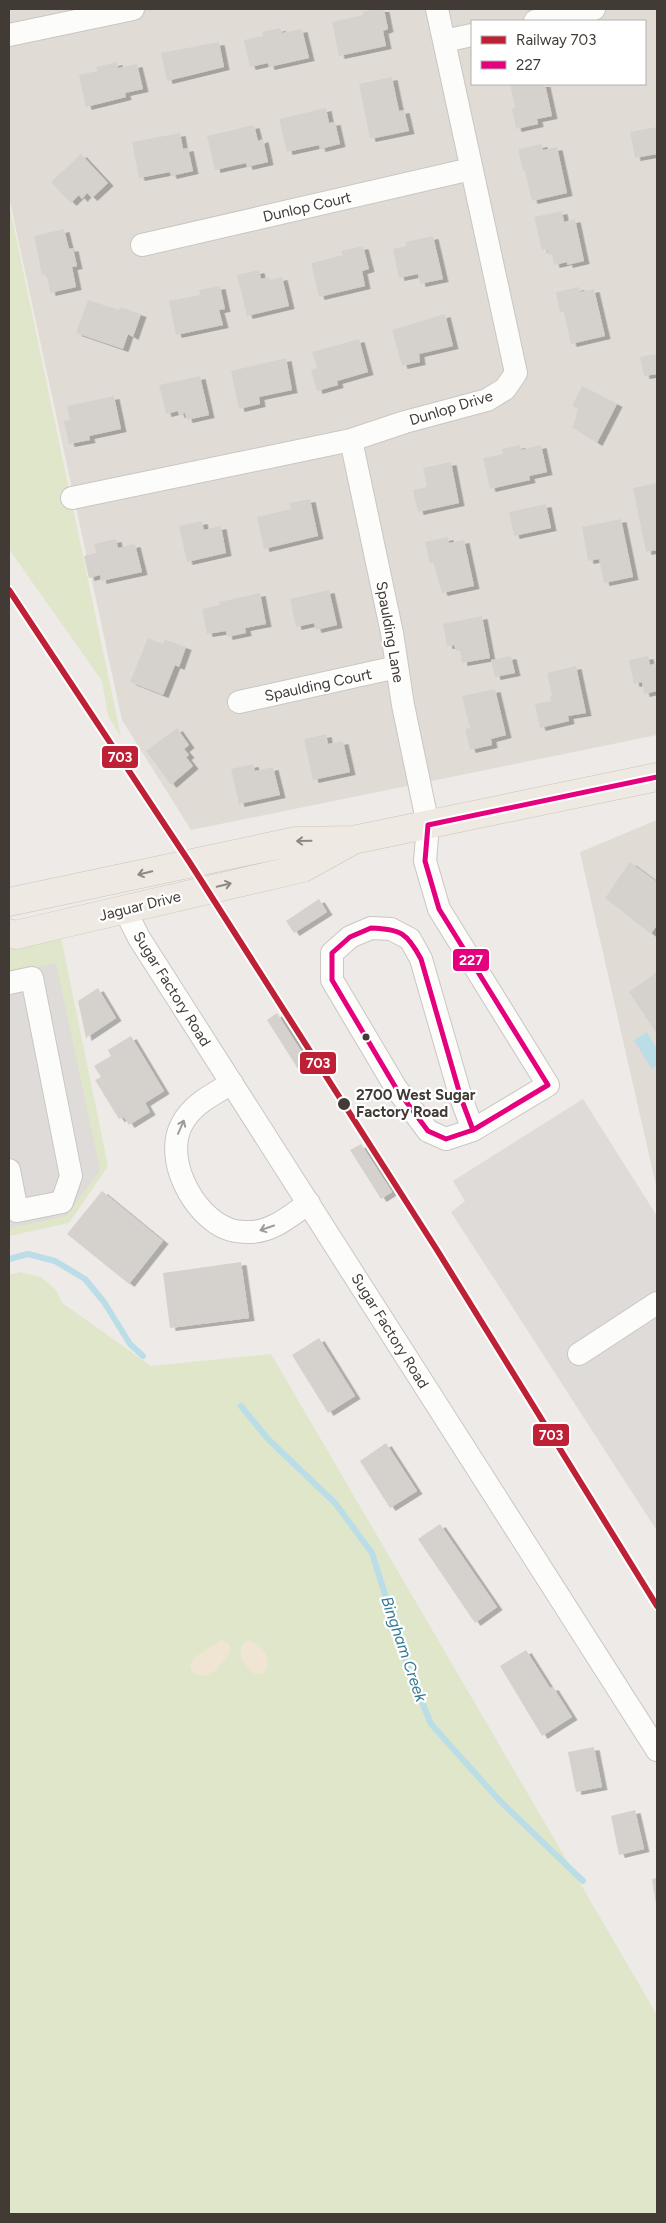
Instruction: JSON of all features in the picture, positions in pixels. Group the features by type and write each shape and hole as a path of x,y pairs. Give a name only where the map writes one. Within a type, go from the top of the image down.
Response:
{"main road":[{"name":"Jaguar Drive","path":"9,902 296,841 353,840 657,777"},
{"name":"Jaguar Drive","path":"9,933 15,935 206,889 303,868 353,840"},
{"path":"9,918 92,902 125,910"}],"street":[{"path":"9,35 133,9"},
{"name":"Dunlop Drive","path":"72,498 351,440 405,422 487,400 505,389 516,373 437,9"},
{"path":"540,20 594,9"},
{"path":"444,41 471,35"},
{"name":"Dunlop Court","path":"142,245 471,169"},
{"name":"Spaulding Lane","path":"351,440 392,633 403,705 428,825 425,861 439,909 548,1085 473,1130"},
{"name":"Spaulding Court","path":"239,702 397,668"},
{"name":"Sugar Factory Road","path":"125,910 139,938 657,1750"},
{"path":"371,928 391,929 410,940 421,959 461,1098 473,1130 446,1139 428,1131 396,1088 332,980 332,954 350,938 371,928"},
{"path":"9,984 32,978 71,1176 62,1202 17,1211 9,1170"},
{"path":"232,1083 192,1110 181,1125 175,1154 184,1182 191,1196 214,1220 228,1229 239,1231 262,1230 273,1227 309,1203"},
{"path":"579,1354 657,1303"}],"shaded area":[{"path":"9,9 657,9 657,735 191,830 122,720 9,197"},
{"path":"657,820 657,1190 580,852"},
{"path":"56,963 100,1170 66,1216 9,1228 9,973"},
{"path":"583,1099 657,1216 657,1531 451,1212 465,1201 453,1181"}],"green space":[{"path":"9,204 121,737 108,716 102,681 9,549"},
{"path":"60,933 108,1166 69,1223 9,1236 9,944"},
{"path":"19,1272 41,1277 56,1290 62,1303 151,1366 271,1354 657,2015 657,2214 9,2214 9,1275"}],"sand":[{"path":"221,1640 230,1645 230,1653 216,1670 206,1676 196,1674 191,1670 190,1664 195,1657"},
{"path":"249,1640 254,1642 265,1654 268,1664 263,1674 255,1674 242,1660 241,1647 244,1642"}],"water":[{"path":"647,1032 657,1049 657,1065 652,1069 634,1040"}],"building":[{"path":"384,9 388,29 383,31 386,46 339,56 332,22 363,15 363,12"},
{"path":"280,28 282,33 302,29 309,58 269,67 268,63 250,67 244,40 263,36 262,32"},
{"path":"219,42 224,67 167,81 161,53"},
{"path":"117,62 118,68 137,64 143,89 125,93 126,97 86,107 79,75 97,71 96,67"},
{"path":"392,77 399,111 404,110 409,131 370,139 359,84"},
{"path":"510,85 545,85 552,116 537,119 538,124 516,129 512,109 515,108"},
{"path":"326,108 329,123 335,122 340,144 320,149 319,145 287,152 279,119"},
{"path":"254,125 258,141 263,139 268,162 247,167 246,163 215,170 207,136"},
{"path":"657,127 657,154 635,158 630,132"},
{"path":"180,133 183,149 188,148 193,171 171,176 170,172 139,178 132,142"},
{"path":"542,144 543,150 557,147 567,193 532,201 518,149"},
{"path":"81,154 108,183 92,198 87,193 82,199 79,195 71,203 51,182"},
{"path":"562,211 564,222 575,219 584,261 567,265 567,262 554,265 552,254 549,255 547,249 542,250 534,217"},
{"path":"64,229 69,249 73,248 77,266 72,267 76,287 50,293 47,274 42,275 34,236"},
{"path":"433,236 443,279 420,284 418,274 399,278 393,249 406,246 405,242"},
{"path":"363,246 369,269 362,271 365,286 319,297 311,263 343,255 341,251"},
{"path":"259,270 261,279 269,277 269,280 282,277 289,306 247,316 237,275"},
{"path":"220,286 225,309 219,310 223,325 176,335 169,301 200,295 199,290"},
{"path":"579,287 580,292 594,289 605,336 571,344 564,312 560,312 556,292"},
{"path":"88,300 119,310 120,307 141,314 133,337 128,334 123,349 76,333"},
{"path":"445,314 453,346 419,354 420,362 402,366 392,330"},
{"path":"359,339 368,372 337,381 338,385 317,391 311,370 317,368 312,352"},
{"path":"657,354 657,374 644,376 640,357"},
{"path":"286,358 292,390 259,397 260,404 239,409 231,371"},
{"path":"200,376 209,415 187,420 185,413 179,415 178,411 166,414 159,385"},
{"path":"582,386 617,404 597,443 572,427 577,417 575,416 578,409 572,406"},
{"path":"114,396 121,429 89,436 90,440 69,444 64,421 70,420 67,406"},
{"path":"520,445 521,450 541,445 547,472 529,476 530,480 490,489 483,458 503,454 502,449"},
{"path":"451,462 459,503 418,512 413,490 427,487 423,468"},
{"path":"657,483 657,550 646,552 633,488"},
{"path":"310,499 318,536 264,549 257,517 291,509 289,503"},
{"path":"546,504 551,528 514,536 509,512"},
{"path":"621,519 633,577 604,583 599,559 588,561 582,527"},
{"path":"202,521 204,530 221,526 226,553 187,562 179,526"},
{"path":"448,537 449,543 464,540 474,586 442,593 433,562 430,563 425,542"},
{"path":"116,539 118,548 135,544 142,572 101,581 100,575 89,578 84,556 96,553 94,544"},
{"path":"329,590 337,625 316,630 314,623 296,627 290,599"},
{"path":"260,593 266,624 245,628 246,633 227,637 226,631 207,634 202,609 220,605 219,602"},
{"path":"482,616 490,658 462,663 460,651 456,651 454,645 447,646 443,624"},
{"path":"148,638 163,644 164,639 186,647 179,667 175,665 163,695 130,682"},
{"path":"511,656 515,673 495,677 491,660"},
{"path":"648,656 650,665 657,663 657,691 644,694 642,682 634,684 629,660"},
{"path":"576,666 586,713 568,716 569,721 540,728 535,704 551,701 550,696 552,696 547,673"},
{"path":"495,689 506,735 491,739 492,745 470,750 465,729 470,728 462,696"},
{"path":"177,728 189,745 184,749 189,755 186,757 193,766 171,785 146,751"},
{"path":"326,734 328,744 343,741 350,772 313,780 304,739"},
{"path":"253,764 255,771 273,767 280,795 239,804 231,769"},
{"path":"630,862 657,882 657,925 651,934 605,898"},
{"path":"319,899 327,912 294,933 286,921"},
{"path":"657,972 657,1034 629,992"},
{"path":"98,988 116,1018 86,1038 78,1001"},
{"path":"277,1013 308,1062 298,1069 267,1020"},
{"path":"131,1036 164,1091 145,1103 150,1112 129,1125 124,1117 119,1119 95,1080 101,1077 94,1066 111,1056 108,1050"},
{"path":"361,1144 392,1192 381,1199 350,1150"},
{"path":"102,1191 163,1241 129,1284 67,1234"},
{"path":"241,1262 249,1318 170,1328 163,1273"},
{"path":"319,1338 355,1396 328,1413 292,1355"},
{"path":"386,1443 417,1491 390,1508 360,1461"},
{"path":"440,1524 497,1607 475,1623 418,1539"},
{"path":"526,1650 550,1688 553,1687 572,1717 542,1736 500,1666"},
{"path":"594,1747 602,1787 576,1792 568,1752"},
{"path":"635,1810 644,1849 619,1855 611,1816"},
{"path":"657,1878 657,1904 656,1904 652,1879"}],"waterway":[{"name":"Bingham Creek","path":"9,1259 28,1254 55,1261 85,1279 104,1302 130,1344 143,1356"},
{"name":"Bingham Creek","path":"241,1406 268,1439 335,1503 372,1553 408,1668 431,1724 500,1801 583,1881"}],"rail line":[{"name":"703","path":"9,590 190,863 437,1250 657,1606"}],"transit line":[{"name":"227","path":"428,825 657,777"},
{"name":"227","path":"428,825 425,861 439,909 548,1085"},
{"name":"227","path":"371,928 396,931 402,934 412,943 421,959 461,1098 473,1130 446,1139 428,1131 396,1088 332,980 332,953 350,937 371,928"},
{"name":"227","path":"473,1130 548,1085"}],"place":[{"name":"2700 West Sugar Factory Road","path":"344,1104"}]}
